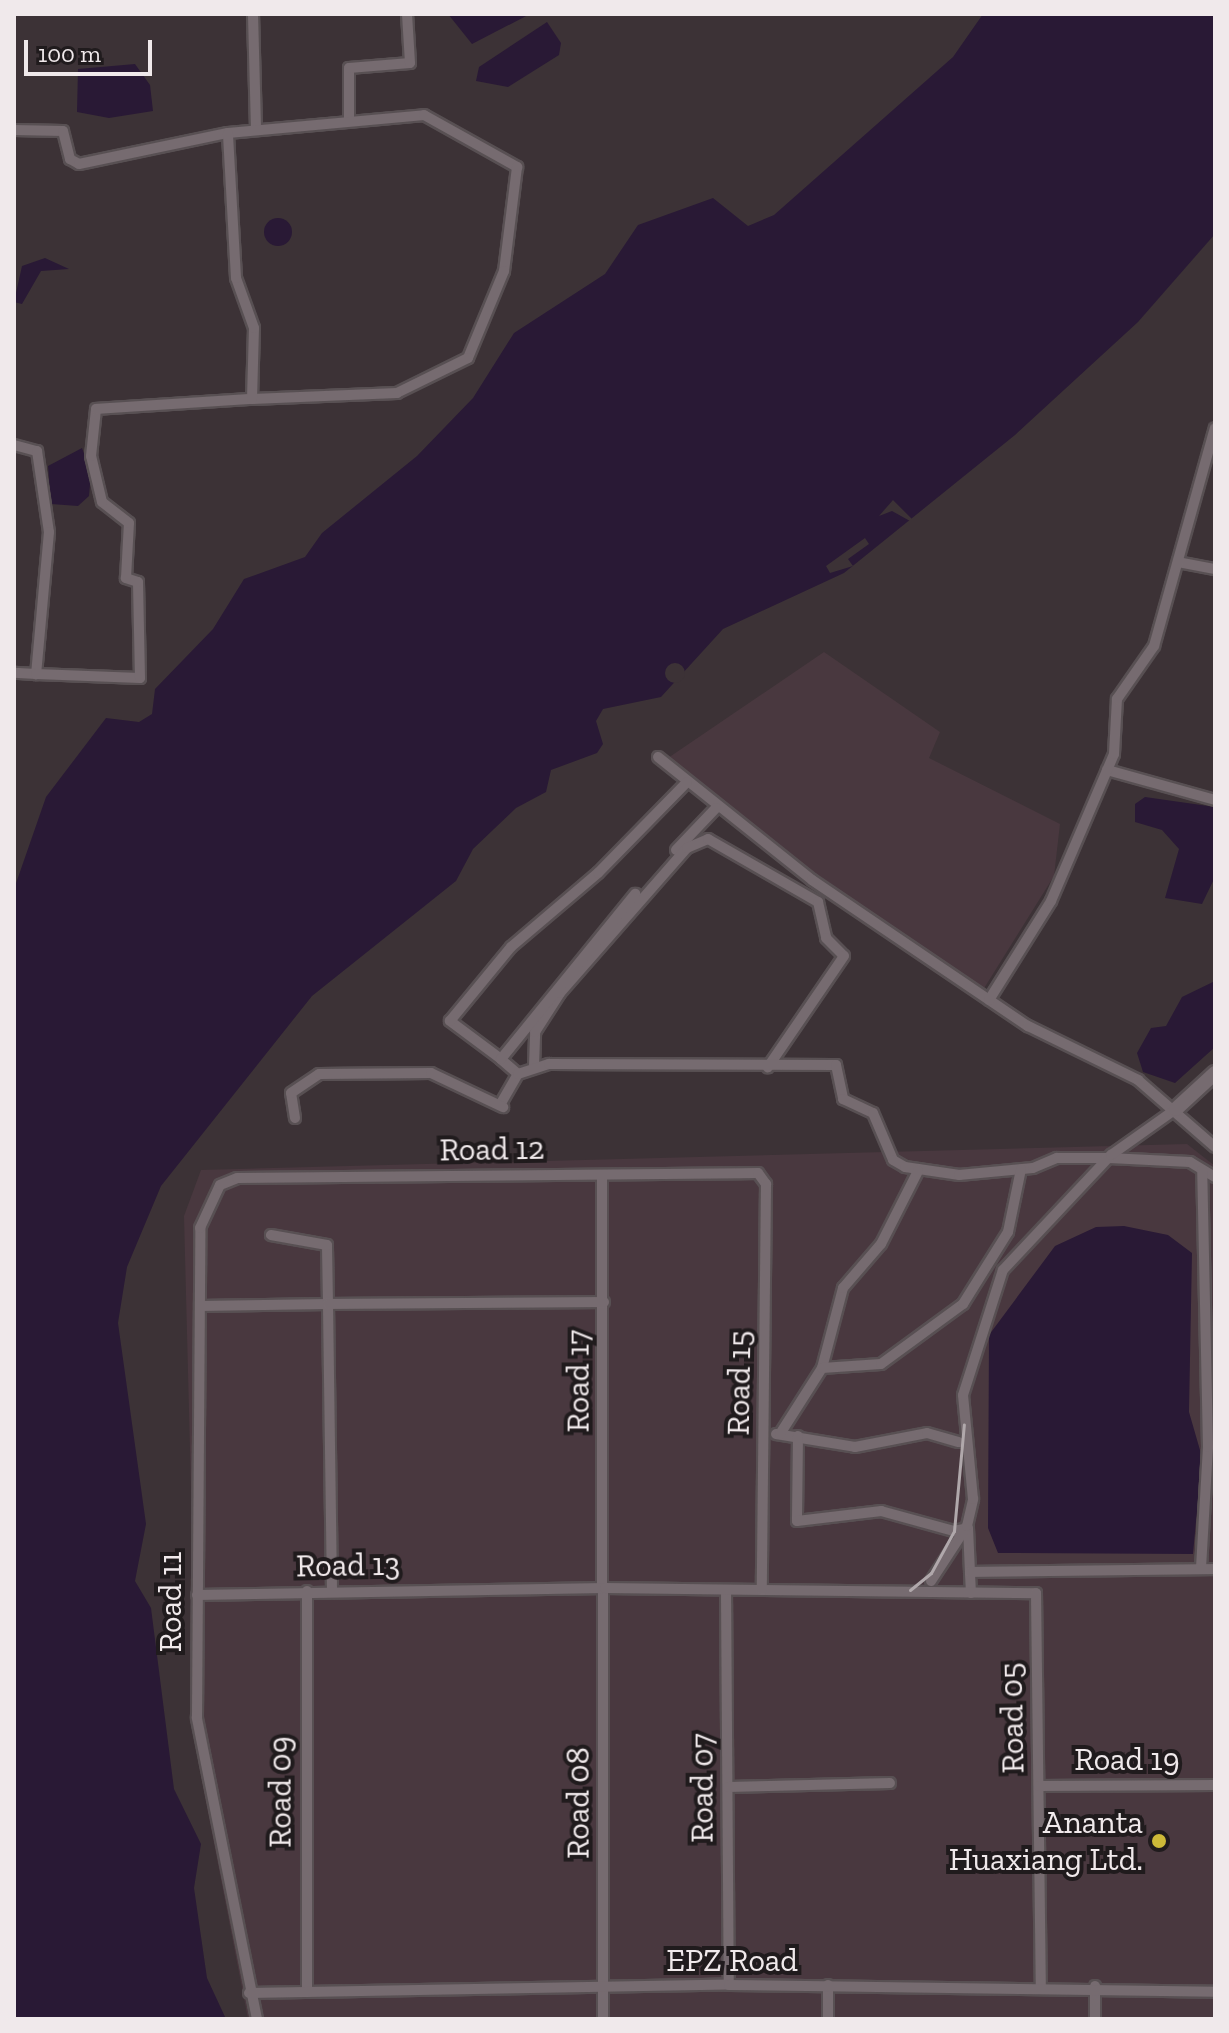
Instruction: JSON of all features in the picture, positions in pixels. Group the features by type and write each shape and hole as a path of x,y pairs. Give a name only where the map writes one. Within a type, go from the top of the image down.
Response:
{"street":[{"path":"253,14 256,129"},
{"path":"349,120 349,68 410,63 407,14"},
{"path":"14,130 63,131 70,159 79,164 256,129 424,115 517,167 493,309 468,358 417,388 96,409 91,456 102,502 129,523 126,569 128,582 138,582 140,678 14,673"},
{"path":"228,133 236,278 254,328 252,399"},
{"path":"989,1000 1051,901 1107,770 1117,699 1148,658 1215,428"},
{"path":"14,445 37,451 47,502 36,674"},
{"path":"1178,562 1215,569"},
{"path":"658,757 716,808 989,1000 1114,1066 1176,1109 1215,1147"},
{"path":"1107,770 1215,800"},
{"path":"518,1074 450,1021 511,947 687,782"},
{"path":"501,1059 588,945 716,808"},
{"path":"534,1066 535,1032 560,993 687,848 708,839 818,902 826,938 844,956 768,1067"},
{"path":"295,1118 291,1093 319,1074 431,1073 502,1106 518,1074 534,1066 841,1067 843,1099 873,1113 893,1160 918,1171 1021,1169 1057,1158 1109,1158 1179,1161 1215,1177"},
{"path":"931,1581 967,1526 973,1499 963,1395 995,1285 1052,1211 1109,1158 1176,1109 1215,1073"},
{"path":"822,1368 881,1364 963,1304 1008,1232 1021,1169"},
{"path":"1201,1568 1208,1447 1202,1170"},
{"path":"780,1434 822,1368 843,1288 881,1244 918,1171"},
{"name":"Road 12","path":"220,1185 237,1178 602,1175 764,1178"},
{"name":"Road 17","path":"602,1175 605,1588"},
{"name":"Road 15","path":"762,1590 764,1178"},
{"name":"Road 11","path":"220,1185 202,1216 197,1718 249,1993 257,2019"},
{"path":"271,1235 327,1245 332,1591"},
{"path":"200,1306 604,1302"},
{"path":"765,1433 855,1447 927,1433 959,1442"},
{"path":"798,1436 797,1521 881,1511 954,1531 968,1528 971,1593"},
{"path":"970,1572 1215,1569"},
{"name":"Road 13","path":"197,1595 605,1588 1036,1593"},
{"name":"Road 08","path":"603,2019 605,1588"},
{"name":"Road 07","path":"726,1590 729,1985"},
{"name":"Road 09","path":"307,1591 307,1992"},
{"name":"Road 05","path":"1036,1593 1041,1986"},
{"path":"728,1787 890,1783"},
{"name":"Road 19","path":"1039,1786 1215,1785"},
{"name":"EPZ Road","path":"249,1993 729,1985 1095,1986 1215,1992"},
{"path":"828,1985 828,2019"},
{"path":"1095,1986 1095,2019"}],"shaded area":[{"path":"448,14 530,14 472,44"},
{"path":"983,14 1215,14 1215,234 1138,322 1015,435 844,573 723,629 661,697 603,709 596,721 603,744 597,753 551,770 546,792 516,808 473,849 456,881 312,996 161,1186 127,1267 118,1323 146,1524 135,1581 151,1608 174,1789 201,1844 194,1888 207,1978 226,2019 14,2019 14,889 46,797 106,718 139,722 152,714 155,689 213,629 244,579 305,557 322,533 417,456 473,398 514,333 605,274 638,225 713,198 748,226 774,215 953,57"},
{"path":"547,22 561,43 559,55 508,87 476,81 479,67"},
{"path":"135,64 150,85 153,111 109,118 77,112 78,69"},
{"path":"278,218 288,222 292,232 288,242 278,246 268,242 264,232 268,222"},
{"path":"45,258 69,269 41,271 22,304 14,302 22,266"},
{"path":"82,448 91,473 89,496 78,506 51,504 48,466"},
{"path":"824,652 940,732 929,758 1060,824 1054,876 983,990 758,833 668,758"},
{"path":"1145,797 1215,807 1215,877 1202,904 1165,898 1179,849 1162,830 1135,822 1135,804"},
{"path":"1215,981 1215,1047 1175,1083 1143,1072 1137,1053 1151,1028 1166,1026 1182,997"},
{"path":"1187,1144 1215,1166 1215,2019 248,2019 198,1761 184,1216 201,1170"},
{"path":"1124,1226 1168,1235 1192,1253 1189,1412 1202,1457 1193,1554 998,1553 988,1528 989,1335 1055,1246 1096,1227"}],"pier":[{"path":"893,500 912,519 910,521 892,511 879,516"},
{"path":"865,538 869,544 848,559 853,566 830,573 826,566"},
{"path":"675,663 682,666 685,673 682,680 675,683 668,680 665,673 668,666"}],"railway":[{"path":"910,1590 931,1573 954,1531 964,1424"}],"place":[{"name":"Ananta Huaxiang Ltd.","path":"1159,1841"}]}
